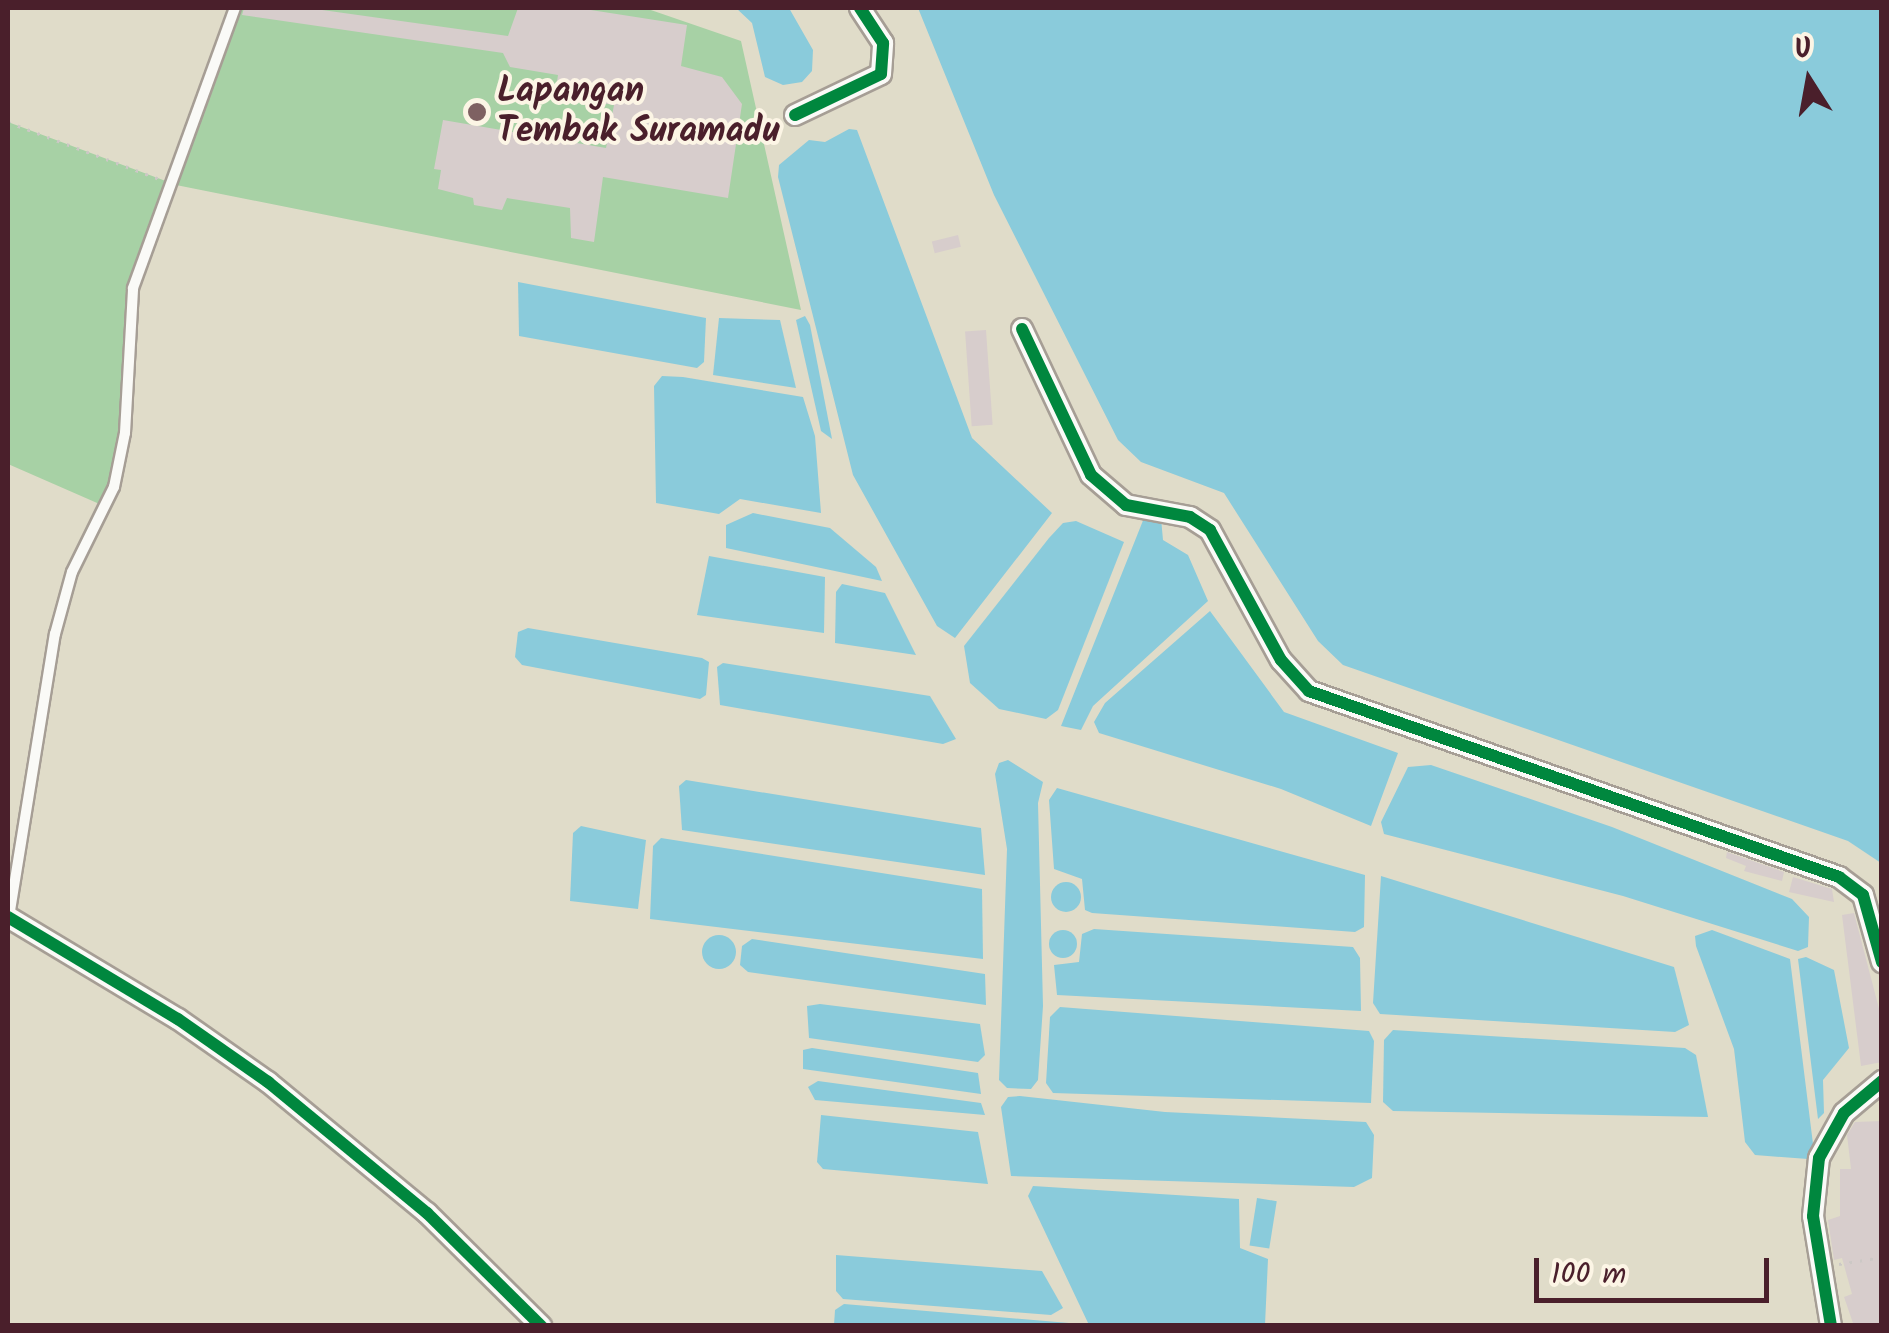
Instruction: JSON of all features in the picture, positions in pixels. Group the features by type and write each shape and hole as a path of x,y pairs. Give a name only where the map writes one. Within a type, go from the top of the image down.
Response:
{"street":[{"path":"795,115 881,74 883,43 860,8"},
{"path":"1022,329 1091,474 1126,505 1190,517 1210,530 1281,660 1308,691 1839,877 1867,904 1882,962"},
{"path":"8,918 178,1019 268,1082 428,1213 541,1326"},
{"path":"1831,1326 1818,1268 1812,1192 1826,1135 1882,1081"}],"lane":[{"path":"8,918 55,634 72,572 114,487 128,401 130,303 235,8"}],"path":[{"path":"8,122 171,183"},
{"path":"1818,1268 1882,1257"}],"green space":[{"name":"Lapangan Tembak Suramadu","path":"235,8 645,8 741,41 801,310 171,184 133,288 125,433 104,506 8,464 8,122 171,183"}],"water":[{"path":"736,8 789,8 813,50 812,71 802,82 783,85 765,77 752,23"},
{"path":"918,8 1881,8 1881,863 1848,841 1343,665 1318,641 1224,493 1141,462 1118,440 994,195"},
{"path":"849,129 857,130 972,438 1052,513 955,638 937,626 853,475 778,177 779,165 809,140 825,142"},
{"path":"518,282 706,318 704,362 697,368 519,336"},
{"path":"805,316 832,439 821,431 796,320"},
{"path":"719,318 780,320 796,388 713,375"},
{"path":"662,376 803,397 815,436 821,513 740,499 719,514 656,503 654,386"},
{"path":"753,513 830,528 876,567 882,581 726,548 726,525"},
{"path":"1146,513 1161,518 1163,540 1188,555 1208,601 1093,706 1081,730 1061,726"},
{"path":"1076,521 1124,542 1058,710 1046,719 999,709 970,683 964,646 1049,538 1063,523"},
{"path":"709,556 825,577 824,633 697,615"},
{"path":"842,584 885,593 916,655 835,643 836,592"},
{"path":"1210,611 1284,712 1398,753 1371,826 1281,789 1099,733 1094,722 1105,703"},
{"path":"528,628 702,658 709,662 706,695 700,699 522,665 515,657 518,632"},
{"path":"723,663 930,696 956,739 943,744 720,705 717,667"},
{"path":"1008,760 1043,782 1038,803 1043,1006 1038,1080 1031,1089 1007,1088 999,1080 1007,849 995,774 999,763"},
{"path":"1431,765 1612,827 1792,899 1809,917 1808,947 1798,951 1623,896 1384,834 1381,822 1408,767"},
{"path":"686,780 981,828 985,875 682,830 679,786"},
{"path":"1057,788 1365,875 1364,927 1355,932 1085,910 1082,879 1054,869 1049,800"},
{"path":"581,826 646,840 638,909 570,901 573,833"},
{"path":"661,838 982,889 983,959 650,919 653,846"},
{"path":"1381,876 1674,967 1689,1025 1675,1032 1380,1014 1373,1003"},
{"path":"1066,882 1077,886 1081,897 1077,908 1066,912 1055,908 1051,897 1055,886"},
{"path":"1094,929 1353,947 1360,958 1361,1011 1057,995 1054,965 1079,962 1082,934"},
{"path":"1063,930 1073,934 1077,944 1073,954 1063,958 1053,954 1049,944 1053,934"},
{"path":"1712,930 1790,959 1814,1152 1808,1159 1755,1155 1745,1142 1734,1049 1696,946 1695,936"},
{"path":"719,935 731,940 736,952 731,964 719,969 707,964 702,952 707,940"},
{"path":"752,939 985,974 986,1005 748,972 740,965 742,946"},
{"path":"1806,957 1834,970 1849,1048 1823,1080 1824,1113 1818,1119 1798,959"},
{"path":"820,1004 980,1024 985,1055 978,1062 809,1038 807,1006"},
{"path":"1060,1007 1369,1031 1374,1041 1371,1103 1053,1093 1046,1083 1050,1017"},
{"path":"1393,1030 1685,1048 1696,1055 1708,1117 1393,1111 1383,1102 1384,1040"},
{"path":"812,1048 978,1073 981,1094 803,1069 803,1050"},
{"path":"818,1081 981,1103 985,1115 815,1100 808,1087"},
{"path":"1008,1097 1165,1112 1366,1122 1374,1135 1372,1178 1354,1187 1011,1176 1001,1107"},
{"path":"821,1115 978,1132 988,1184 823,1169 817,1162"},
{"path":"1033,1186 1239,1199 1240,1248 1268,1259 1265,1325 1089,1325 1028,1196"},
{"path":"1257,1198 1277,1201 1269,1249 1249,1245"},
{"path":"836,1255 1042,1271 1063,1308 1051,1315 843,1299 836,1291"},
{"path":"844,1304 1074,1325 834,1325 835,1310"}],"building":[{"path":"244,8 308,8 508,36 518,8 578,8 687,25 681,66 722,77 742,104 728,198 603,177 594,242 571,238 570,208 507,198 502,210 474,205 473,198 438,189 441,170 434,169 443,120 606,148 614,105 555,95 558,75 510,67 503,53 242,15"},
{"path":"958,235 961,247 935,253 932,242"},
{"path":"986,330 993,425 972,426 965,331"},
{"path":"1727,852 1784,872 1782,881 1744,871 1746,866 1726,858"},
{"path":"1793,877 1832,889 1834,902 1789,892"},
{"path":"1854,913 1882,1020 1882,1062 1861,1066 1842,915"},
{"path":"1882,1121 1882,1326 1854,1326 1844,1297 1852,1294 1842,1258 1834,1260 1828,1220 1840,1216 1840,1169 1851,1169 1847,1135 1855,1122"}],"cycle path":[{"path":"795,115 881,74 883,43 860,8"},
{"path":"1022,329 1091,475 1126,505 1190,517 1210,530 1281,660 1309,691 1839,877 1863,895 1882,962"},
{"path":"8,917 178,1019 268,1082 427,1213 541,1326"},
{"path":"1831,1326 1813,1216 1819,1158 1844,1113 1882,1081"}],"place":[{"name":"Lapangan Tembak Suramadu","path":"477,112"}]}
